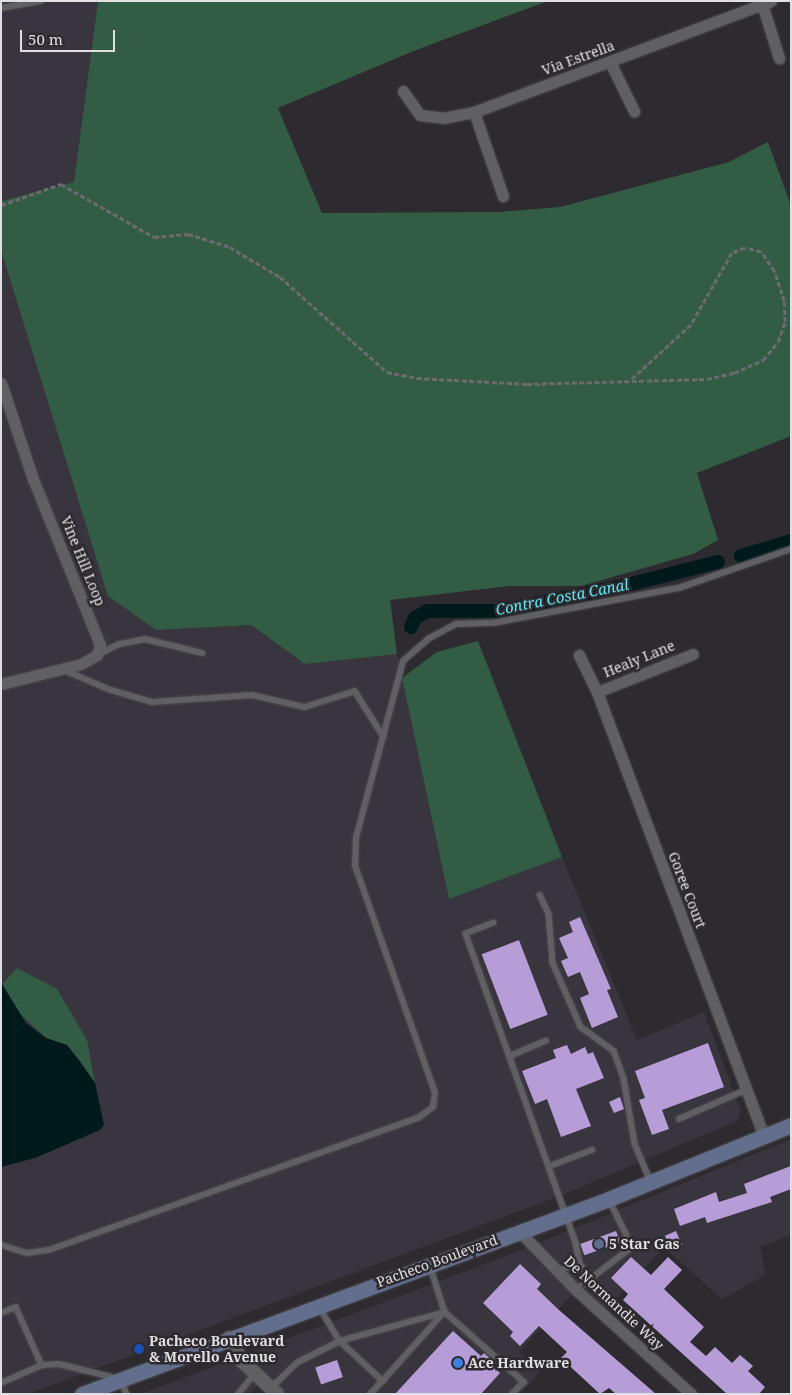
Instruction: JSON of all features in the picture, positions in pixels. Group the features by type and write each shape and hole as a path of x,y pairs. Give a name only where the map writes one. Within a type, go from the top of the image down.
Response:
{"main road":[{"name":"Pacheco Boulevard","path":"82,1394 229,1338 609,1199 791,1125"}],"street":[{"path":"766,3 779,58"},
{"name":"Via Estrella","path":"403,91 420,115 443,118 474,112 766,3"},
{"path":"610,62 634,111"},
{"path":"474,112 503,196"},
{"name":"Vine Hill Loop","path":"1,383 33,479 100,645 97,655"},
{"name":"Healy Lane","path":"597,692 693,654"},
{"path":"1,684 81,664 97,655"},
{"name":"Goree Court","path":"579,655 597,692 748,1089 764,1136"},
{"name":"De Normandie Way","path":"519,1231 576,1290 691,1394"},
{"path":"229,1338 242,1361 254,1375 274,1391"}],"lane":[{"path":"1,8 40,1"},
{"path":"1,1244 27,1253 49,1250 418,1118 433,1107 436,1093 355,866 356,838 403,661 428,639 456,624 493,622 679,588 791,549"},
{"path":"97,655 120,644 145,639 202,653"},
{"path":"62,669 111,690 152,702 252,695 305,707 355,691 384,738"},
{"path":"540,895 549,914 554,963 581,1027 614,1051 624,1079 635,1144 651,1182"},
{"path":"494,923 466,934 550,1166 580,1264 591,1278"},
{"path":"510,1056 546,1041"},
{"path":"679,1119 748,1089"},
{"path":"550,1166 592,1150"},
{"path":"576,1290 632,1247 609,1199"},
{"path":"430,1264 445,1312 524,1382 513,1394"},
{"path":"558,1272 580,1264"},
{"path":"319,1306 340,1341 383,1380"},
{"path":"1,1314 16,1307 42,1365"},
{"path":"274,1391 298,1362 340,1341 445,1312"},
{"path":"371,1394 445,1312"},
{"path":"1,1383 42,1365 60,1364 120,1379 127,1394"},
{"path":"238,1394 254,1375"}],"path":[{"path":"1,205 61,184 154,237 188,234 230,247 280,276 387,372 417,378 527,384 707,378 734,373 763,360 778,342 785,322 784,301 774,271 761,252 745,248 732,253 691,325 632,379"}],"shaded area":[{"path":"1,1 98,1 74,182 1,201"},
{"path":"1,250 156,630 250,625 305,664 397,654 449,899 562,857 637,1040 704,1012 741,1112 737,1121 560,1196 28,1394 1,1394"},
{"path":"791,1139 791,1235 760,1247 766,1275 722,1299 664,1247 602,1314 576,1290 519,1352 540,1372 520,1394 277,1394 261,1381 250,1394 141,1394 514,1253"}],"green space":[{"path":"98,1 548,1 416,50 278,108 322,213 499,212 560,207 729,162 768,142 791,206 791,436 697,473 718,540 693,554 581,586 509,586 390,600 397,654 305,664 251,625 156,630 108,596 1,250 1,201 74,182"},
{"path":"478,641 562,857 449,899 402,678 437,652"},
{"path":"17,968 57,989 87,1040 95,1083 67,1045 46,1038 17,1011 2,984"}],"water":[{"path":"2,984 26,1023 46,1038 67,1045 79,1060 95,1083 104,1125 100,1130 35,1158 1,1167"}],"building":[{"path":"580,917 611,989 607,990 618,1017 592,1028 580,998 589,994 580,972 568,977 561,961 568,958 559,938 573,932 569,922"},
{"path":"519,940 548,1015 510,1029 482,954"},
{"path":"708,1043 724,1087 662,1110 669,1129 652,1135 639,1100 645,1098 635,1071"},
{"path":"567,1045 571,1054 585,1047 588,1054 593,1052 604,1078 576,1089 591,1126 561,1137 547,1099 535,1104 522,1071 556,1058 553,1050"},
{"path":"620,1097 624,1109 614,1113 609,1102"},
{"path":"791,1166 791,1189 770,1197 772,1202 707,1223 705,1217 680,1226 674,1209 716,1192 719,1202 747,1193 744,1184"},
{"name":"5 Star Gas","path":"616,1231 620,1242 584,1255 580,1244"},
{"path":"676,1231 682,1245 671,1249 665,1236"},
{"path":"631,1257 651,1275 668,1257 682,1270 664,1289 704,1327 690,1342 706,1356 715,1347 732,1363 740,1355 753,1366 748,1371 765,1387 759,1394 727,1394 623,1300 628,1294 611,1278"},
{"path":"520,1264 541,1284 537,1289 656,1394 616,1394 609,1388 600,1394 561,1358 567,1352 539,1326 520,1346 510,1336 513,1332 483,1303"},
{"name":"Ace Hardware","path":"453,1331 481,1356 484,1353 495,1362 492,1366 500,1373 481,1394 395,1394"},
{"path":"337,1360 343,1377 321,1385 315,1367"}],"waterway":[{"name":"Contra Costa Canal","path":"741,556 791,541"},
{"name":"Contra Costa Canal","path":"411,627 415,618 427,611 498,611 619,587 718,562"}],"place":[{"name":"5 Star Gas","path":"599,1244"},
{"name":"Pacheco Boulevard & Morello Avenue","path":"139,1349"},
{"name":"Ace Hardware","path":"458,1363"}]}
